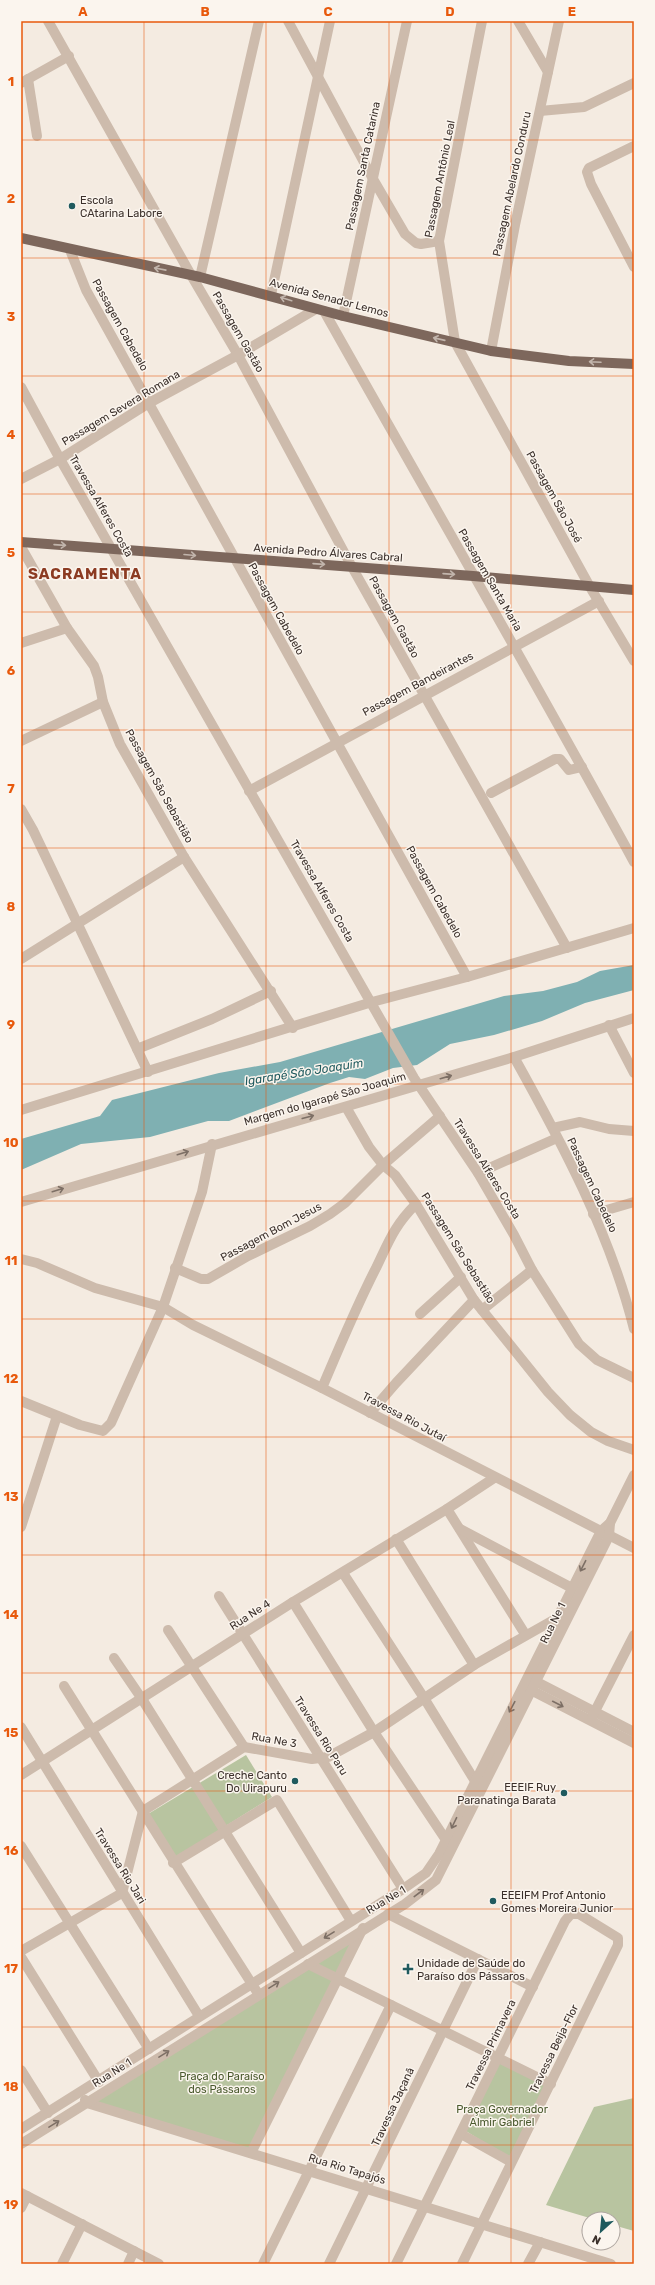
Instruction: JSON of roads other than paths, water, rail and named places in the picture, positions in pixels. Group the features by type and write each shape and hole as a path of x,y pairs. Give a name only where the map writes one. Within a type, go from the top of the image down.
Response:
{"main road":[{"name":"Avenida Senador Lemos","path":"21,238 70,250 195,276 271,295 343,316 491,351 569,361 634,364"},
{"name":"Avenida Pedro Álvares Cabral","path":"21,542 473,576 634,590"}],"street":[{"name":"Passagem Gastão","path":"48,21 195,276 352,567 567,948"},
{"path":"195,276 259,21"},
{"path":"288,21 318,74 373,179 398,222 412,240 421,244 439,241"},
{"path":"271,295 330,21"},
{"name":"Passagem Santa Catarina","path":"343,316 407,21"},
{"name":"Passagem Antônio Leal","path":"456,342 439,241 482,21"},
{"path":"518,21 548,72"},
{"name":"Passagem Abelardo Conduru","path":"491,351 559,21"},
{"path":"37,136 25,81 69,56"},
{"path":"540,111 584,106 634,83"},
{"path":"634,146 589,168 587,177 634,267"},
{"name":"Passagem Cabedelo","path":"70,250 86,290 467,977"},
{"name":"Passagem Severa Romana","path":"21,480 60,459 149,403 320,310"},
{"name":"Passagem Santa Maria","path":"320,310 515,646 634,862"},
{"name":"Passagem São José","path":"456,342 590,587 634,661"},
{"name":"Travessa Alferes Costa","path":"21,387 60,459 374,1005 416,1081 478,1173 514,1235 532,1270 566,1325 587,1353 634,1378"},
{"name":"Passagem São Sebastião","path":"21,547 67,628 94,666 98,677 103,702 120,744 184,857 294,1028"},
{"name":"Passagem Bandeirantes","path":"250,790 423,694 599,601"},
{"path":"21,643 67,628"},
{"path":"21,741 103,702"},
{"path":"492,793 555,759 560,759 569,770 582,767"},
{"path":"21,809 33,830 78,923 148,1072"},
{"path":"21,959 184,857"},
{"path":"21,1110 634,928"},
{"path":"137,1049 212,1020 271,991"},
{"name":"Margem do Igarapé São Joaquim","path":"21,1202 212,1144 346,1107 416,1081 514,1057 608,1025 634,1018"},
{"path":"608,1025 634,1073"},
{"name":"Passagem Cabedelo","path":"514,1057 554,1128 557,1138 593,1214 621,1284 634,1329"},
{"name":"Passagem São Sebastião","path":"346,1107 369,1147 383,1165 394,1175 416,1204 474,1300 548,1392 570,1415 591,1432 608,1441 634,1450"},
{"name":"Passagem Bom Jesus","path":"175,1268 201,1278 213,1277 248,1256 310,1226 346,1203 383,1165 440,1116"},
{"path":"554,1128 580,1122 609,1129 634,1131"},
{"path":"478,1173 557,1138"},
{"path":"21,1401 98,1431 103,1431 112,1423 163,1307 202,1192 212,1144"},
{"path":"593,1214 634,1202"},
{"path":"322,1388 357,1305 389,1237 396,1226 416,1204"},
{"name":"Travessa Rio Jutaí","path":"21,1260 37,1263 95,1288 163,1307 193,1326 322,1388 494,1478 634,1548"},
{"path":"482,1310 532,1270"},
{"path":"420,1314 461,1277"},
{"path":"370,1413 401,1377 474,1300"},
{"path":"21,1526 57,1416"},
{"path":"605,1534 634,1475"},
{"name":"Rua Ne 4","path":"21,1776 293,1602 447,1509 494,1478"},
{"path":"447,1509 525,1634"},
{"path":"460,1529 572,1588"},
{"name":"Rua Ne 1","path":"533,1679 557,1618 572,1588 605,1534"},
{"name":"Rua Ne 1","path":"21,2144 363,1928 388,1914 436,1880 605,1534"},
{"path":"396,1539 474,1664"},
{"path":"343,1572 424,1698 475,1781"},
{"name":"Travessa Rio Paru","path":"220,1596 321,1759 399,1892 402,1905"},
{"path":"293,1602 374,1732 446,1840"},
{"path":"321,1759 334,1754 374,1732 474,1664 525,1634 557,1618"},
{"path":"168,1630 244,1748"},
{"path":"593,1716 634,1635"},
{"path":"114,1658 142,1699 301,1953"},
{"path":"533,1679 593,1716"},
{"path":"64,1686 174,1863 259,1995"},
{"path":"528,1689 593,1716 633,1735"},
{"name":"Rua Ne 1","path":"21,2129 99,2082 199,2016 399,1892 426,1873 446,1840 475,1781 528,1689"},
{"name":"Travessa Rio Jari","path":"21,1727 199,2016"},
{"name":"Rua Ne 3","path":"143,1811 244,1748 321,1759"},
{"path":"174,1863 275,1800 279,1802 352,1921"},
{"path":"21,1950 68,1922 122,1893 143,1811"},
{"path":"21,1846 149,2049"},
{"name":"Travessa Primavera","path":"396,2264 426,2206 565,1921 574,1913 584,1918"},
{"path":"388,1914 533,1987"},
{"name":"Travessa Beija-Flor","path":"462,2264 618,1945 618,1938 584,1918"},
{"path":"251,2153 339,1979 363,1928"},
{"path":"21,1957 99,2082"},
{"name":"Travessa Jaçanã","path":"329,2264 478,1959"},
{"path":"308,1964 551,2084"},
{"path":"263,2264 391,2005"},
{"path":"21,2070 48,2113"},
{"path":"79,2094 87,2103"},
{"name":"Rua Rio Tapajós","path":"87,2103 426,2206 540,2242 597,2262 611,2264"},
{"path":"461,2134 511,2162"},
{"path":"21,2208 24,2194 159,2264"},
{"path":"62,2264 82,2224"},
{"path":"528,2264 540,2242"},
{"path":"128,2264 134,2251"}],"water":[{"name":"Igarapé São Joaquim","path":"634,965 634,990 585,1003 542,1021 494,1035 450,1044 417,1065 393,1068 365,1079 349,1077 229,1121 208,1121 150,1137 81,1144 21,1170 21,1139 100,1116 112,1100 219,1073 280,1062 504,996 543,991 577,982 600,971"}],"place":[{"name":"Escola CAtarina Labore","path":"72,206"},
{"name":"Creche Canto Do Uirapuru","path":"295,1781"},
{"name":"EEEIF Ruy Paranatinga Barata","path":"564,1793"},
{"name":"EEEIFM Prof Antonio Gomes Moreira Junior","path":"493,1901"},
{"name":"Unidade de Saúde do Paraíso dos Pássaros","path":"408,1969"}],"district":[{"name":"SACRAMENTA","path":"85,574"}],"park label":[{"name":"Praça do Paraíso dos Pássaros","path":"222,2082"},
{"name":"Praça Governador Almir Gabriel","path":"502,2115"}]}
